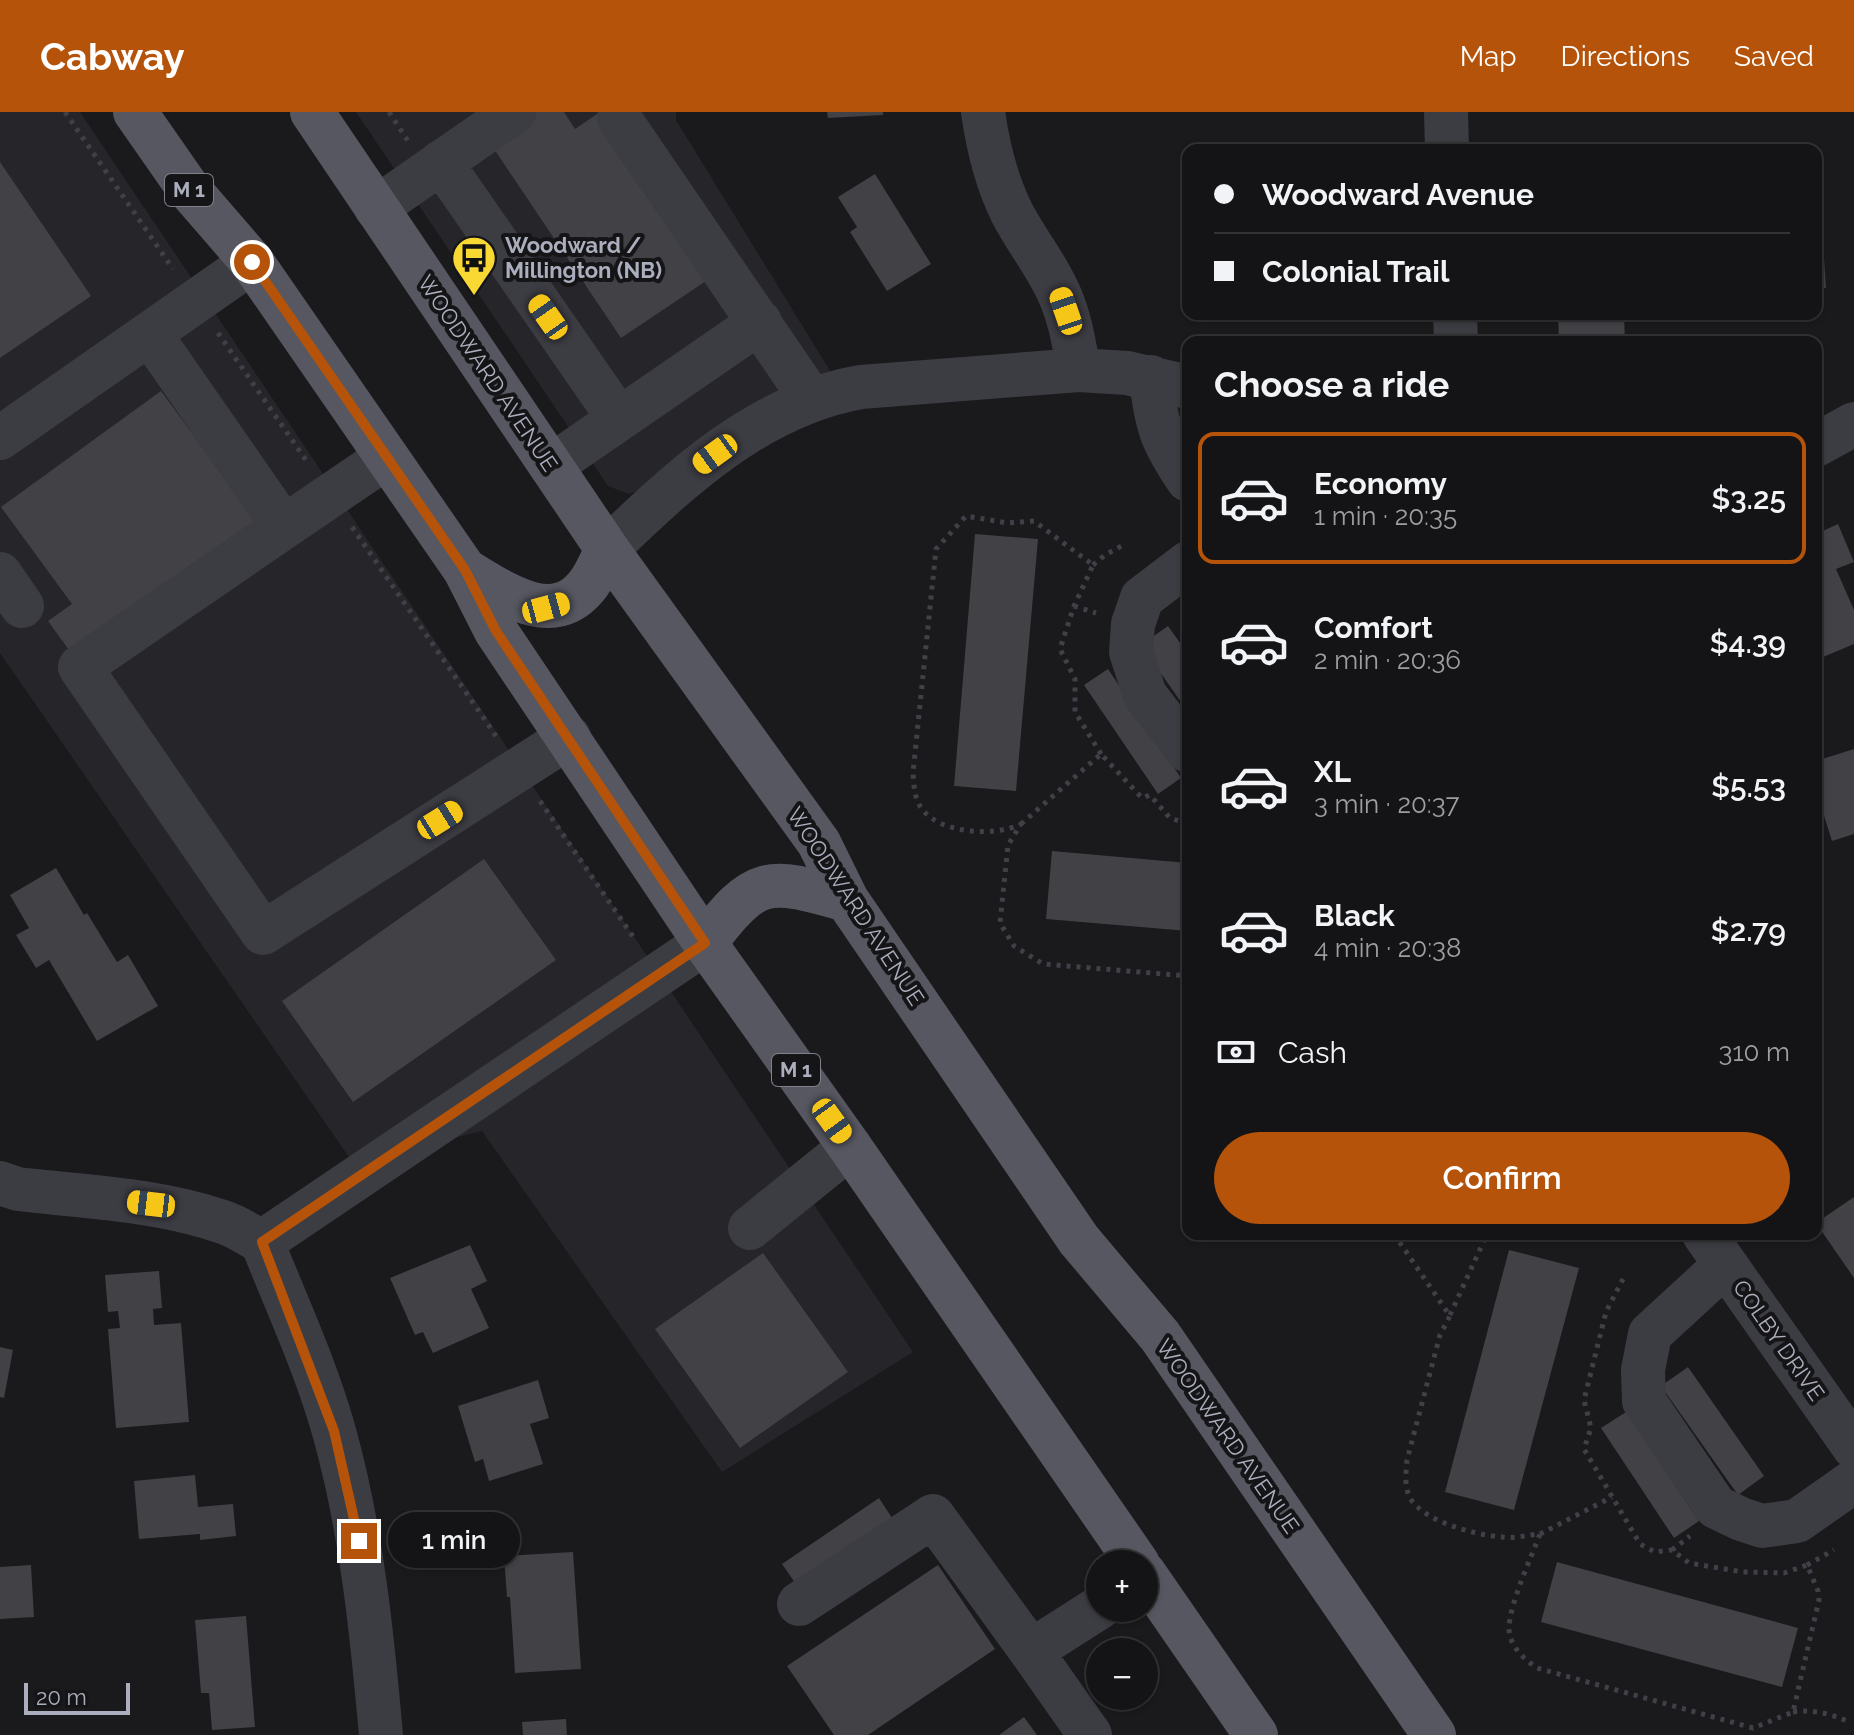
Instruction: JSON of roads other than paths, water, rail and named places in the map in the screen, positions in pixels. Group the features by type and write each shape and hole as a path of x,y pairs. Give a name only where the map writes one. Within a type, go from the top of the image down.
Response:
{"main road":[{"name":"M 1","path":"135,112 188,188 252,262 465,570 496,631 705,943 850,1147 1127,1550"},
{"name":"WOODWARD AVENUE","path":"312,112 607,549 819,843 847,900 1079,1240 1160,1336 1434,1735"},
{"path":"465,570 518,601 546,608 570,601 588,586 607,549"},
{"path":"705,943 731,909 749,894 765,887 791,884 847,900"},
{"name":"M 1","path":"1158,1595 1256,1735"}],"street":[{"path":"376,208 514,112"},
{"path":"983,112 1001,188 1012,213 1061,296 1072,327 1079,370"},
{"path":"1446,112 1447,144"},
{"path":"619,118 811,399"},
{"path":"441,162 619,419"},
{"path":"0,438 252,262"},
{"path":"551,466 760,322"},
{"path":"150,334 284,527"},
{"path":"607,549 652,505 736,439 779,413 811,399 861,387 1079,370 1127,373 1169,382 1159,428 1182,469"},
{"path":"1822,442 1854,424"},
{"path":"387,457 80,667 263,933 569,737"},
{"path":"1182,568 1142,598 1133,624 1131,652 1145,695 1182,743"},
{"path":"262,1242 705,943"},
{"path":"750,1228 850,1147"},
{"path":"0,1183 18,1189 189,1211 226,1223 262,1242 334,1431 345,1475 366,1588 381,1735"},
{"path":"1715,1249 1650,1334 1643,1370 1644,1401 1716,1507 1741,1519 1762,1526 1797,1521 1854,1481"},
{"name":"COLBY DRIVE","path":"1715,1249 1854,1447"},
{"path":"799,1604 933,1516 1090,1735"},
{"path":"1031,1651 1086,1616"}],"place":[{"name":"Woodward / Millington (NB)","path":"474,297"}]}
